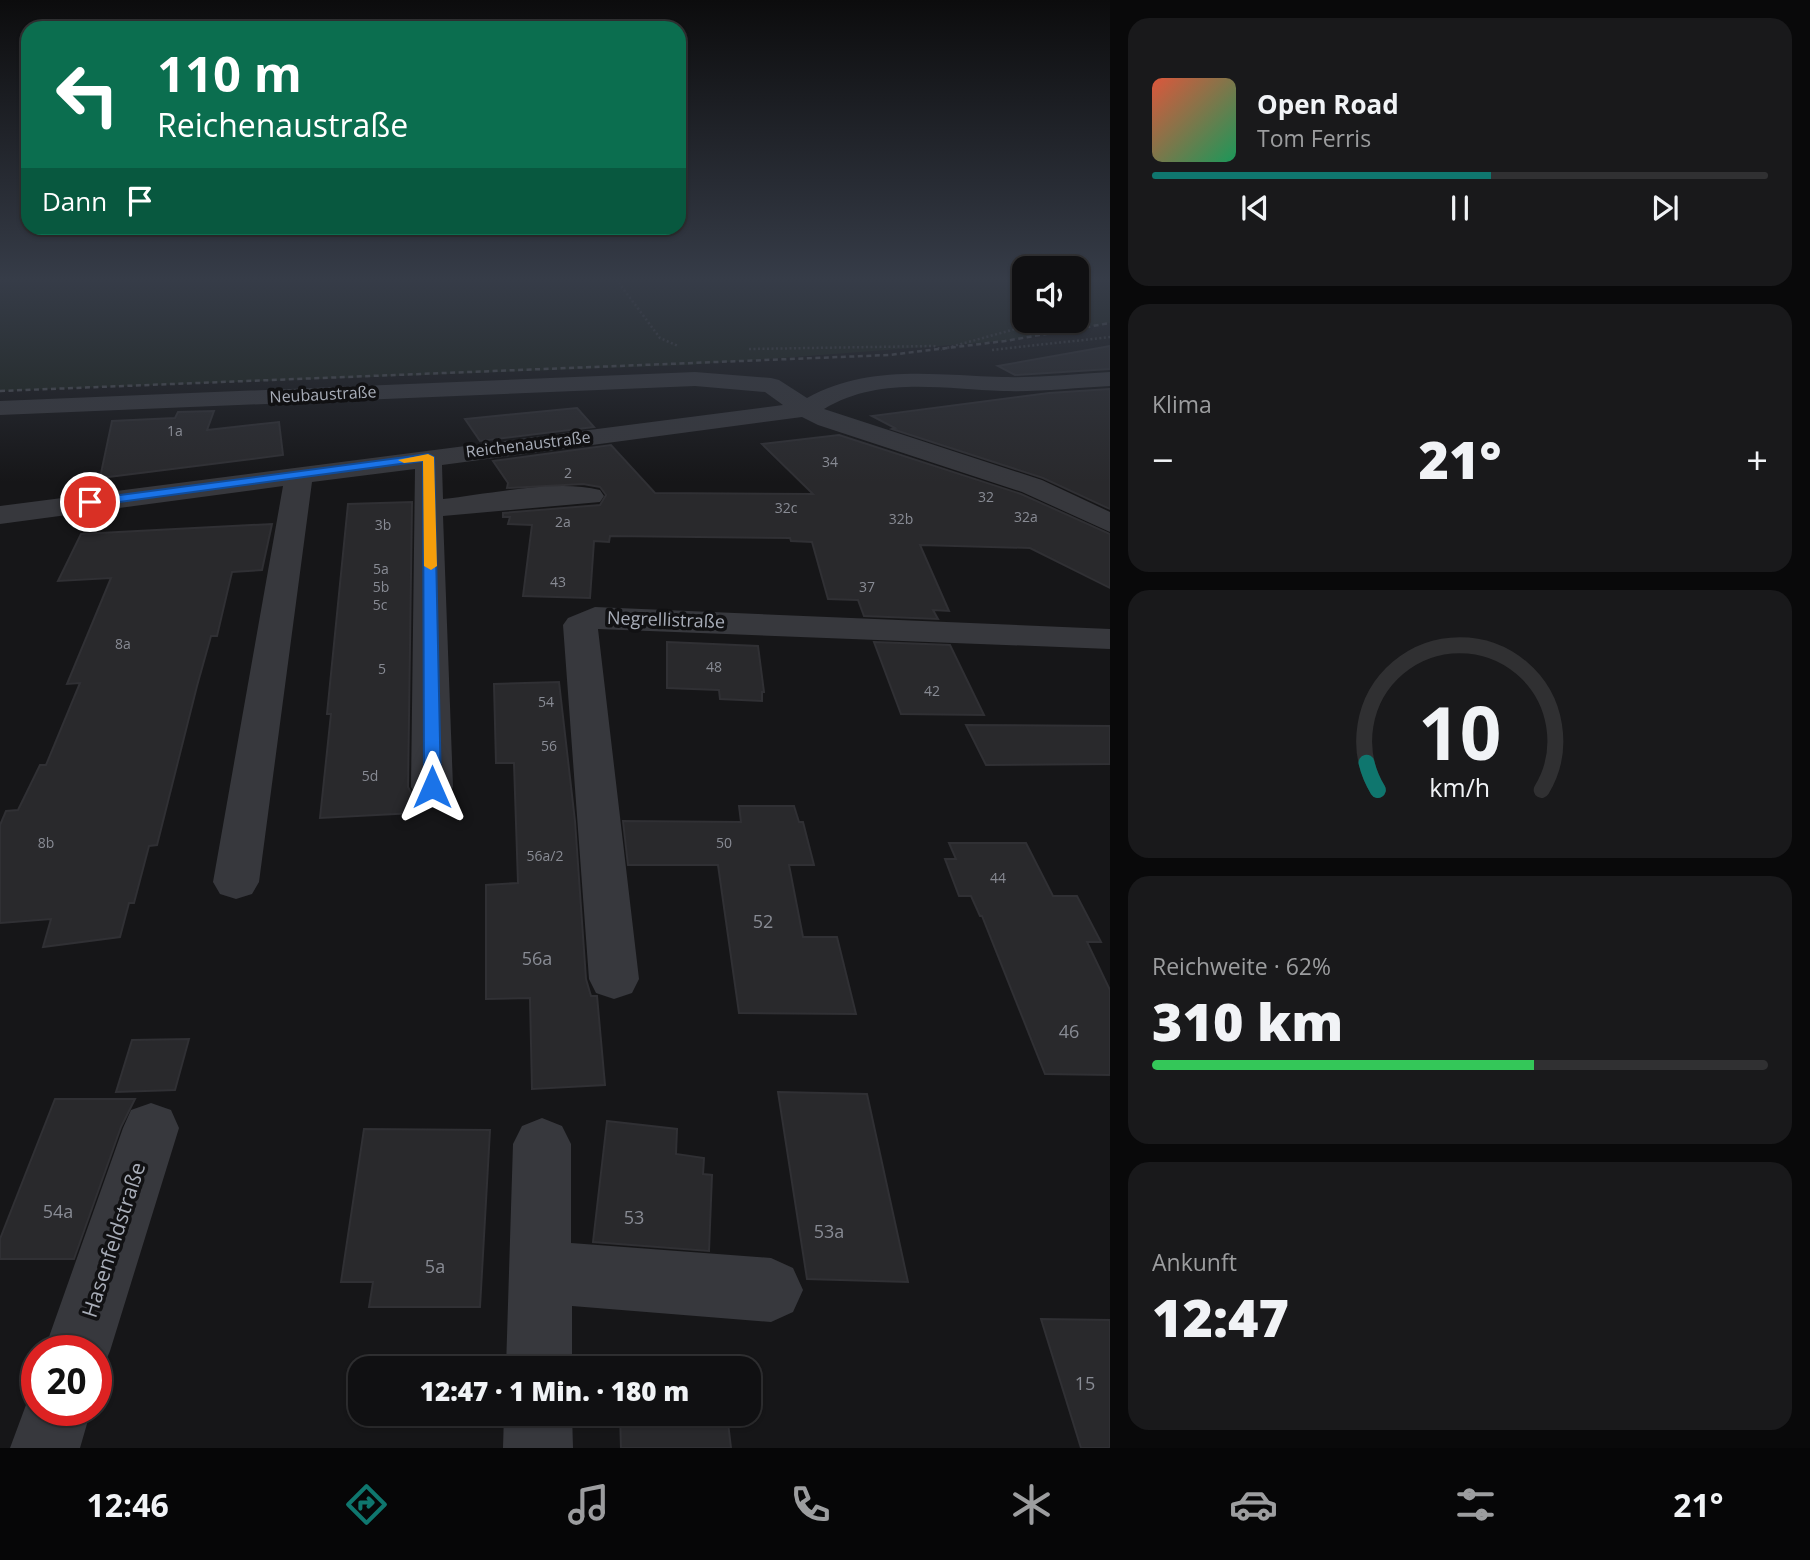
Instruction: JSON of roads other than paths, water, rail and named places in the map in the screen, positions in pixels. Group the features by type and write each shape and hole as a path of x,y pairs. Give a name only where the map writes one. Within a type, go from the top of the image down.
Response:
{"street":[{"path":"806,409 840,389 889,380 916,378 1004,384 1110,379"},
{"name":"Neubaustraße","path":"0,408 695,379 771,384 806,409"},
{"path":"806,409 827,420 1032,486 1110,523"},
{"name":"Reichenaustraße","path":"0,515 806,409"},
{"path":"428,457 432,787"},
{"path":"236,882 299,474"},
{"path":"430,509 563,495 590,496"},
{"name":"Negrellistraße","path":"614,979 580,625 595,617 1110,639"},
{"name":"Hasenfeldstraße","path":"82,1335 151,1128"},
{"path":"539,1356 542,1144"},
{"path":"541,1272 771,1290"},
{"path":"45,1448 52,1426"},
{"path":"538,1426 538,1448"}],"railway":[{"path":"0,391 889,355 959,347"}]}
